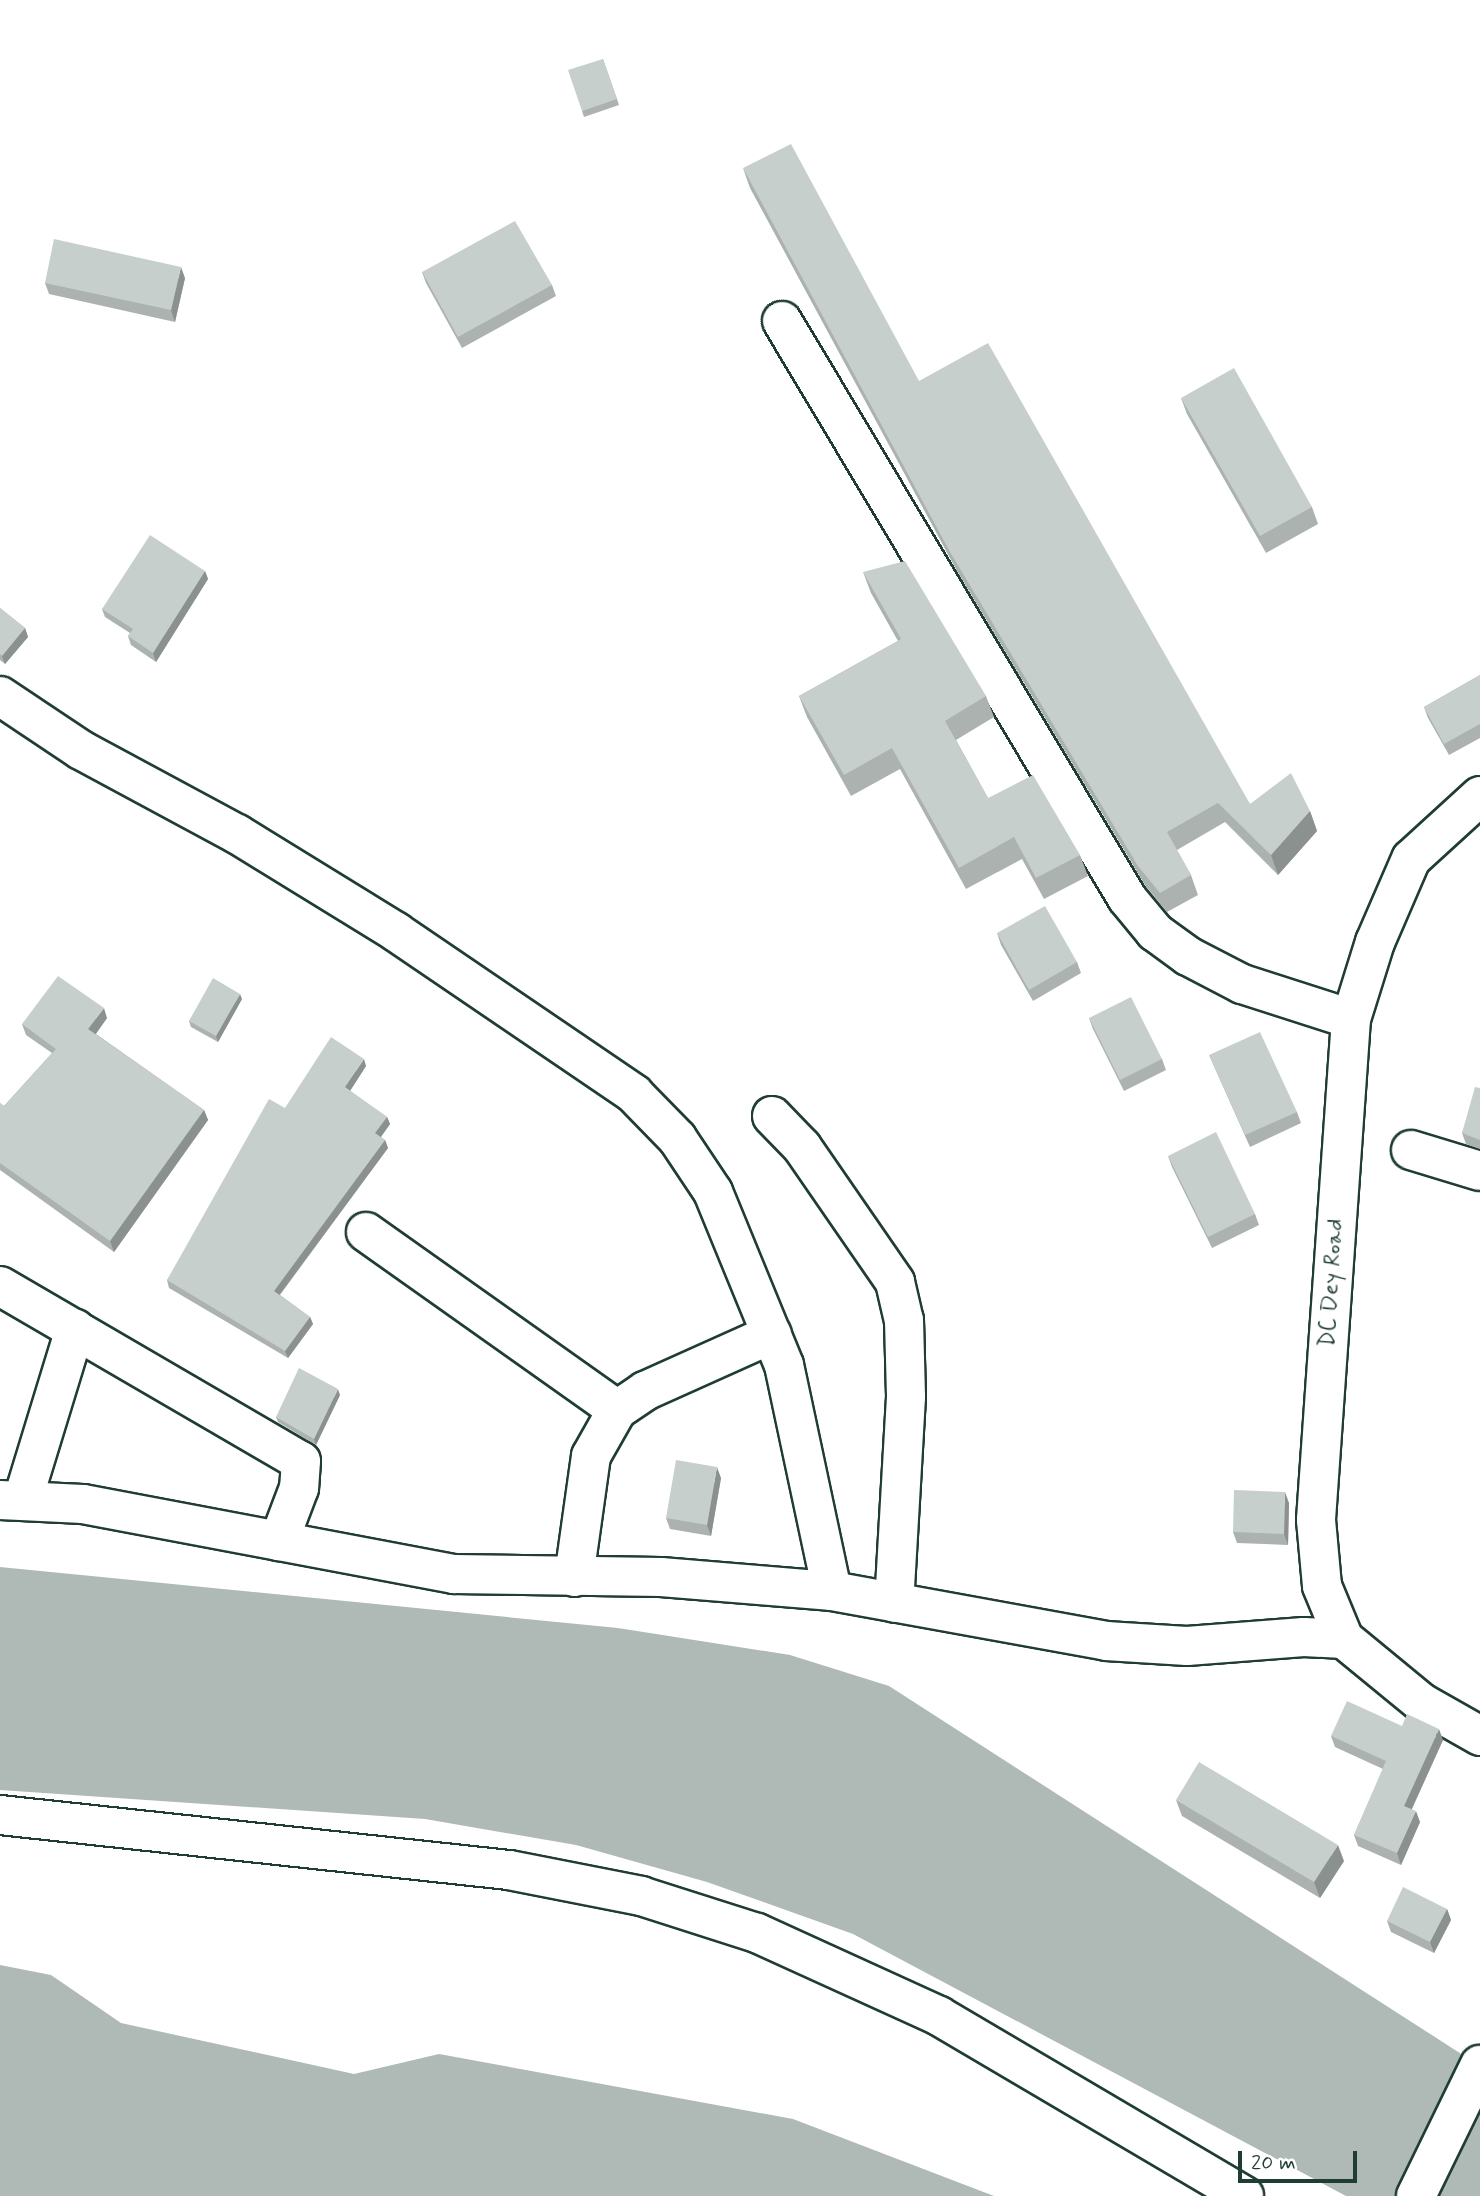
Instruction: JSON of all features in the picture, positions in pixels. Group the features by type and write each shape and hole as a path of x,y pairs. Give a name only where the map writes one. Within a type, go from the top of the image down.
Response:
{"street":[{"path":"782,321 1127,898 1155,932 1188,956 1242,984 1351,1019"},
{"path":"5,711 237,834 397,932 634,1094 677,1138 713,1192 772,1334 800,1428 832,1591"},
{"name":"DC Dey Road","path":"1480,796 1411,859 1375,942 1351,1019 1316,1520 1322,1586 1344,1639 1422,1703 1480,1737"},
{"path":"772,1116 802,1147 895,1282 901,1307 907,1361 894,1603"},
{"path":"1411,1150 1480,1171"},
{"path":"366,1232 617,1410"},
{"path":"0,1286 300,1461 299,1488 279,1541"},
{"path":"75,1329 12,1499 83,1504 454,1574 660,1577 832,1591 1106,1641 1187,1646 1304,1637 1344,1639"},
{"path":"574,1577 591,1456 617,1410 645,1391 772,1334"},
{"path":"0,1815 509,1870 641,1896 757,1933 939,2016 1244,2196"},
{"path":"1416,2196 1480,2065"}],"shaded area":[{"path":"0,1567 618,1628 790,1655 889,1686 1480,2066 1480,2196 1346,2196 853,1934 707,1882 576,1845 425,1819 0,1790"},
{"path":"0,1965 51,1975 121,2023 354,2074 439,2054 793,2119 994,2196 0,2196"}],"building":[{"path":"603,59 617,99 582,111 568,70"},
{"path":"791,144 919,381 988,343 1250,804 1291,773 1310,811 1271,855 1218,803 1167,832 1191,875 1160,893 1138,866 950,552 743,168"},
{"path":"515,221 552,285 458,337 422,272"},
{"path":"54,239 181,267 171,310 45,283"},
{"path":"1234,368 1312,507 1260,536 1181,398"},
{"path":"150,535 205,571 153,653 128,636 133,629 102,609"},
{"path":"905,561 986,696 945,721 988,798 1033,775 1080,855 1036,878 1014,837 959,868 892,748 844,775 799,696 901,639 863,572"},
{"path":"0,608 25,628 2,656 0,654"},
{"path":"1480,675 1480,724 1444,744 1424,707"},
{"path":"1045,906 1077,962 1029,990 997,933"},
{"path":"58,976 104,1008 88,1029 204,1110 110,1241 0,1163 0,1103 4,1106 56,1049 22,1024"},
{"path":"213,978 240,994 216,1036 189,1021"},
{"path":"1131,997 1162,1059 1120,1080 1089,1018"},
{"path":"1260,1032 1297,1112 1245,1135 1209,1055"},
{"path":"331,1037 364,1059 345,1087 387,1117 375,1133 385,1140 274,1291 310,1317 285,1351 167,1280 269,1099 285,1108"},
{"path":"1475,1087 1480,1088 1480,1140 1462,1133"},
{"path":"1216,1132 1255,1214 1208,1237 1168,1156"},
{"path":"299,1368 338,1389 314,1439 276,1417"},
{"path":"676,1460 717,1467 707,1525 666,1518"},
{"path":"1234,1490 1285,1492 1284,1534 1233,1532"},
{"path":"1347,1701 1402,1726 1407,1714 1439,1729 1404,1806 1416,1811 1397,1853 1354,1835 1386,1761 1331,1736"},
{"path":"1199,1762 1338,1845 1314,1882 1176,1800"},
{"path":"1403,1887 1447,1909 1430,1942 1387,1921"}]}
